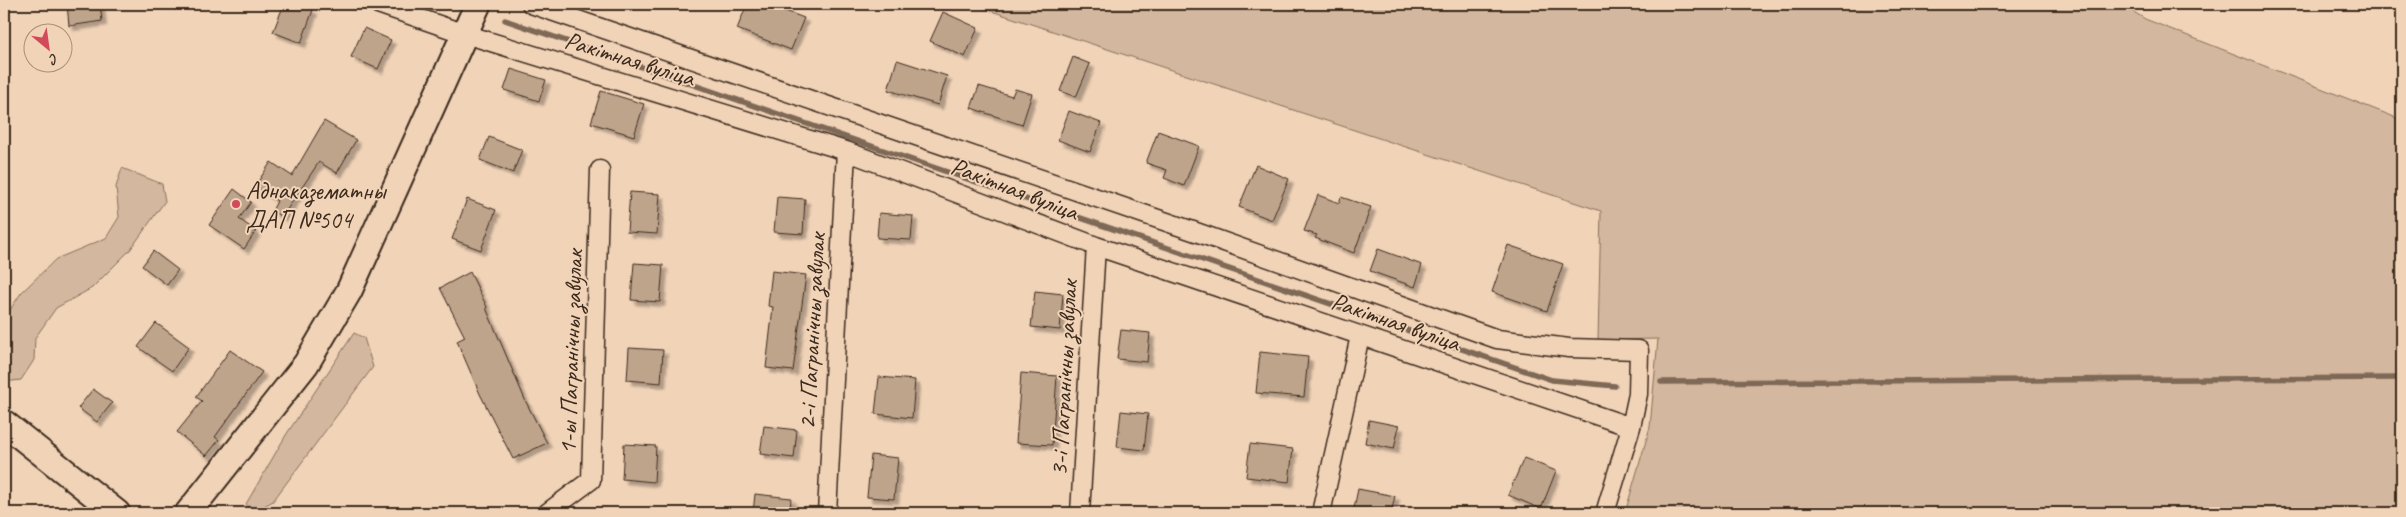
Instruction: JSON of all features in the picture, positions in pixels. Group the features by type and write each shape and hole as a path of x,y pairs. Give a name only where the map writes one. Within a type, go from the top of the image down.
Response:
{"street":[{"name":"Ракітная вуліца","path":"378,4 465,34 846,151 1096,246 1631,427 1638,394 1639,350 1569,348 1497,339 1196,232 532,4"},
{"path":"188,513 306,364 349,291 478,4"},
{"name":"2-і Пагранічны завулак","path":"827,513 846,151"},
{"name":"1-ы Пагранічны завулак","path":"547,513 592,480 600,170"},
{"name":"3-і Пагранічны завулак","path":"1080,513 1096,246"},
{"path":"1321,513 1360,336"},
{"path":"4,423 116,513"},
{"path":"1605,513 1631,427"}],"shaded area":[{"path":"970,4 2121,4 2145,19 2402,120 2402,513 1625,513 1650,427 1658,339 1598,340 1601,211"},
{"path":"122,168 162,184 165,201 130,250 92,288 56,308 35,338 34,360 21,380 4,382 4,319 21,293 56,259 106,238 119,217 116,187"},
{"path":"354,333 364,338 373,367 273,501 252,513 246,504 286,435"}],"building":[{"path":"67,4 100,4 102,21 72,26 72,22 69,22"},
{"path":"284,4 297,4 313,10 301,43 273,32"},
{"path":"747,4 767,4 804,18 791,50 737,29"},
{"path":"943,12 978,28 965,57 930,41"},
{"path":"364,28 391,40 378,69 351,57"},
{"path":"1073,57 1090,64 1076,97 1060,91"},
{"path":"897,60 947,76 938,105 888,90"},
{"path":"511,69 546,80 539,101 504,90"},
{"path":"979,86 1012,96 1015,89 1032,94 1022,125 971,108"},
{"path":"601,91 644,104 634,136 591,123"},
{"path":"1069,111 1101,123 1090,152 1058,140"},
{"path":"324,121 356,140 337,173 319,162 282,217 272,211 277,201 255,186 271,162 292,176"},
{"path":"1158,131 1199,146 1184,186 1164,178 1167,170 1146,163"},
{"path":"489,137 522,150 513,173 480,160"},
{"path":"1256,165 1289,179 1272,220 1239,207"},
{"path":"234,189 251,202 239,219 256,231 244,249 209,225"},
{"path":"630,192 660,194 657,234 627,232"},
{"path":"1318,195 1339,203 1341,197 1371,207 1354,253 1315,238 1317,235 1304,231"},
{"path":"777,197 805,199 803,234 774,232"},
{"path":"467,199 496,210 481,250 452,239"},
{"path":"879,213 913,216 911,240 877,238"},
{"path":"1508,245 1563,264 1547,311 1492,292"},
{"path":"1378,249 1422,265 1415,287 1370,271"},
{"path":"153,251 178,270 167,285 142,266"},
{"path":"634,263 663,265 660,302 631,300"},
{"path":"772,271 806,275 793,371 766,368 773,307 768,306"},
{"path":"470,272 487,307 526,402 547,443 513,459 480,394 457,341 465,337 440,288"},
{"path":"1035,291 1063,294 1060,330 1031,327"},
{"path":"156,323 189,347 172,371 138,347"},
{"path":"1121,330 1150,333 1147,362 1117,359"},
{"path":"629,348 663,350 661,383 627,380"},
{"path":"230,350 262,372 215,437 219,440 206,456 177,432 202,401 196,397"},
{"path":"1260,352 1308,357 1304,397 1256,393"},
{"path":"1021,373 1057,376 1052,445 1016,443"},
{"path":"879,377 915,380 912,418 875,414"},
{"path":"93,389 112,403 97,422 78,408"},
{"path":"1121,411 1148,414 1144,450 1117,447"},
{"path":"1369,420 1399,426 1394,449 1365,443"},
{"path":"764,426 797,430 794,458 760,454"},
{"path":"624,444 656,446 654,482 622,479"},
{"path":"1250,444 1293,449 1289,482 1246,477"},
{"path":"871,455 898,458 894,499 867,497"},
{"path":"1524,458 1556,471 1541,509 1508,495"},
{"path":"1358,489 1395,496 1391,513 1353,513"},
{"path":"755,494 791,498 790,513 753,513"}],"waterway":[{"path":"505,20 1552,380 1615,386"},
{"path":"1661,382 2402,378"}],"place":[{"name":"Аднаказематны ДАП №504","path":"236,204"}]}
